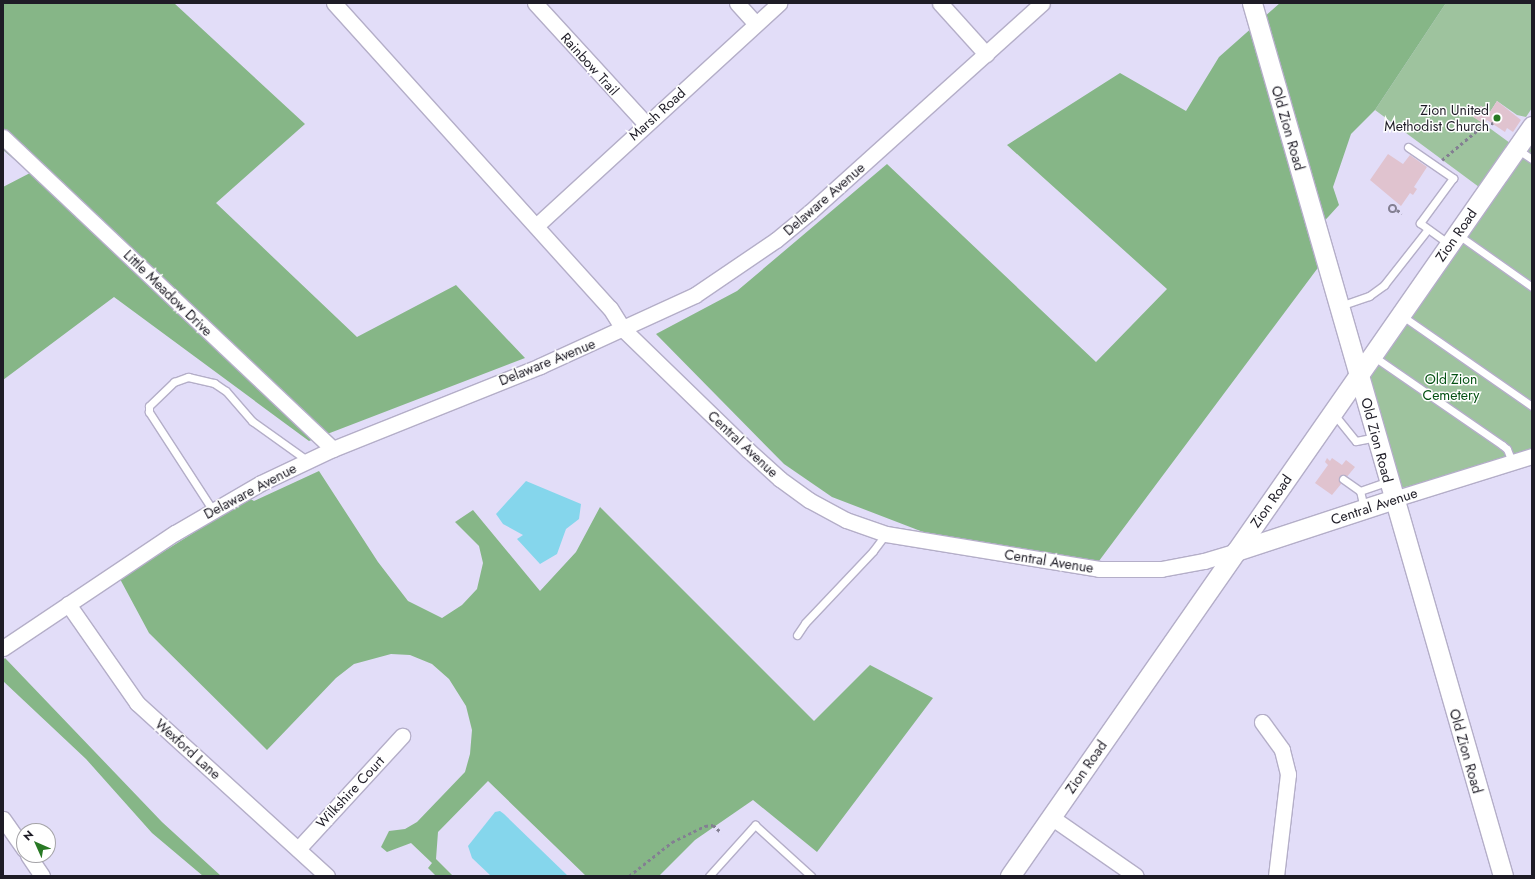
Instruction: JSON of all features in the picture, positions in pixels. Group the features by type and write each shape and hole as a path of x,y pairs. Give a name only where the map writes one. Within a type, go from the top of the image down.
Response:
{"street":[{"path":"334,3 610,308 624,330"},
{"name":"Rainbow Trail","path":"535,3 646,124"},
{"path":"737,3 756,24"},
{"name":"Marsh Road","path":"536,226 779,3"},
{"path":"940,3 986,54"},
{"name":"Delaware Avenue","path":"3,648 212,510 308,461 333,449 624,330 695,295 776,240 1042,3"},
{"name":"Old Zion Road","path":"1252,3 1503,876"},
{"name":"Zion Road","path":"1010,876 1532,126"},
{"name":"Little Meadow Drive","path":"3,137 333,449"},
{"name":"Central Avenue","path":"624,330 789,486 827,510 886,534 1110,570 1137,571 1174,567 1236,552 1362,500 1394,500 1532,456"},
{"name":"Wexford Lane","path":"68,604 137,704 327,876"},
{"path":"1262,722 1282,750 1288,774 1276,876"},
{"name":"Wilkshire Court","path":"298,849 402,736"},
{"path":"1051,817 1136,876"},
{"path":"5,827 16,840"},
{"path":"33,863 42,876"}],"lane":[{"path":"1408,147 1453,178 1420,223 1428,229 1453,240 1532,287"},
{"path":"1516,148 1532,159"},
{"path":"1340,306 1363,299 1384,285 1428,229"},
{"path":"1400,315 1532,406"},
{"path":"1372,356 1508,449 1512,462"},
{"path":"212,510 149,412 149,406 174,382 188,377 214,383 226,391 252,421 308,461"},
{"path":"1332,413 1356,441 1377,437"},
{"path":"1343,479 1362,500 1389,481"},
{"path":"797,635 805,623 873,551 886,534"},
{"path":"709,876 755,825 811,876"}],"path":[{"path":"1440,162 1480,128 1493,123"},
{"path":"1397,210 1402,213"},
{"path":"629,876 672,842 705,826 714,825 722,833"}],"green space":[{"path":"3,3 174,3 305,124 216,203 357,337 456,285 525,358 309,441 114,297 3,380 3,187 30,173 3,150"},
{"path":"1280,3 1446,3 1375,110 1351,134 1333,187 1339,205 1319,227 1326,257 1093,569 970,550 832,497 784,464 656,334 737,291 887,164 1096,362 1167,289 1007,145 1120,73 1186,111 1219,57"},
{"path":"1446,3 1532,3 1532,108 1526,117 1517,115 1497,101 1490,112 1481,106 1473,116 1510,143 1479,187 1375,110"},
{"name":"Old Zion Cemetery","path":"1532,126 1532,456 1401,488 1359,375"},
{"path":"319,471 378,562 408,601 442,618 462,605 477,589 483,563 479,546 455,522 473,510 540,591 576,552 600,507 814,721 870,665 933,698 817,852 753,800 695,840 659,876 586,876 488,781 438,832 436,859 453,876 436,876 428,868 432,863 411,843 387,852 381,847 389,831 405,829 417,822 465,772 470,754 472,730 466,706 449,679 432,664 410,655 391,654 354,664 336,678 267,750 149,633 120,579 249,498 254,501"},
{"path":"5,658 162,822 221,876 203,876 152,833 86,759 3,681 3,660"}],"water":[{"path":"526,481 581,504 579,519 566,529 557,554 540,564 517,539 523,535 503,524 496,514"},
{"path":"500,811 568,876 491,876 472,858 468,846 495,812"}],"building":[{"name":"Zion United Methodist Church","path":"1497,101 1521,120 1513,132 1507,128 1505,132 1487,120 1484,124 1473,117 1481,106 1490,112"},
{"path":"1388,154 1403,164 1410,155 1427,167 1414,187 1417,189 1413,195 1410,193 1401,206 1370,180"},
{"path":"1327,458 1330,461 1332,458 1342,465 1346,460 1355,467 1332,495 1315,483 1328,465 1325,462"}],"place":[{"name":"Zion United Methodist Church","path":"1497,118"}]}
